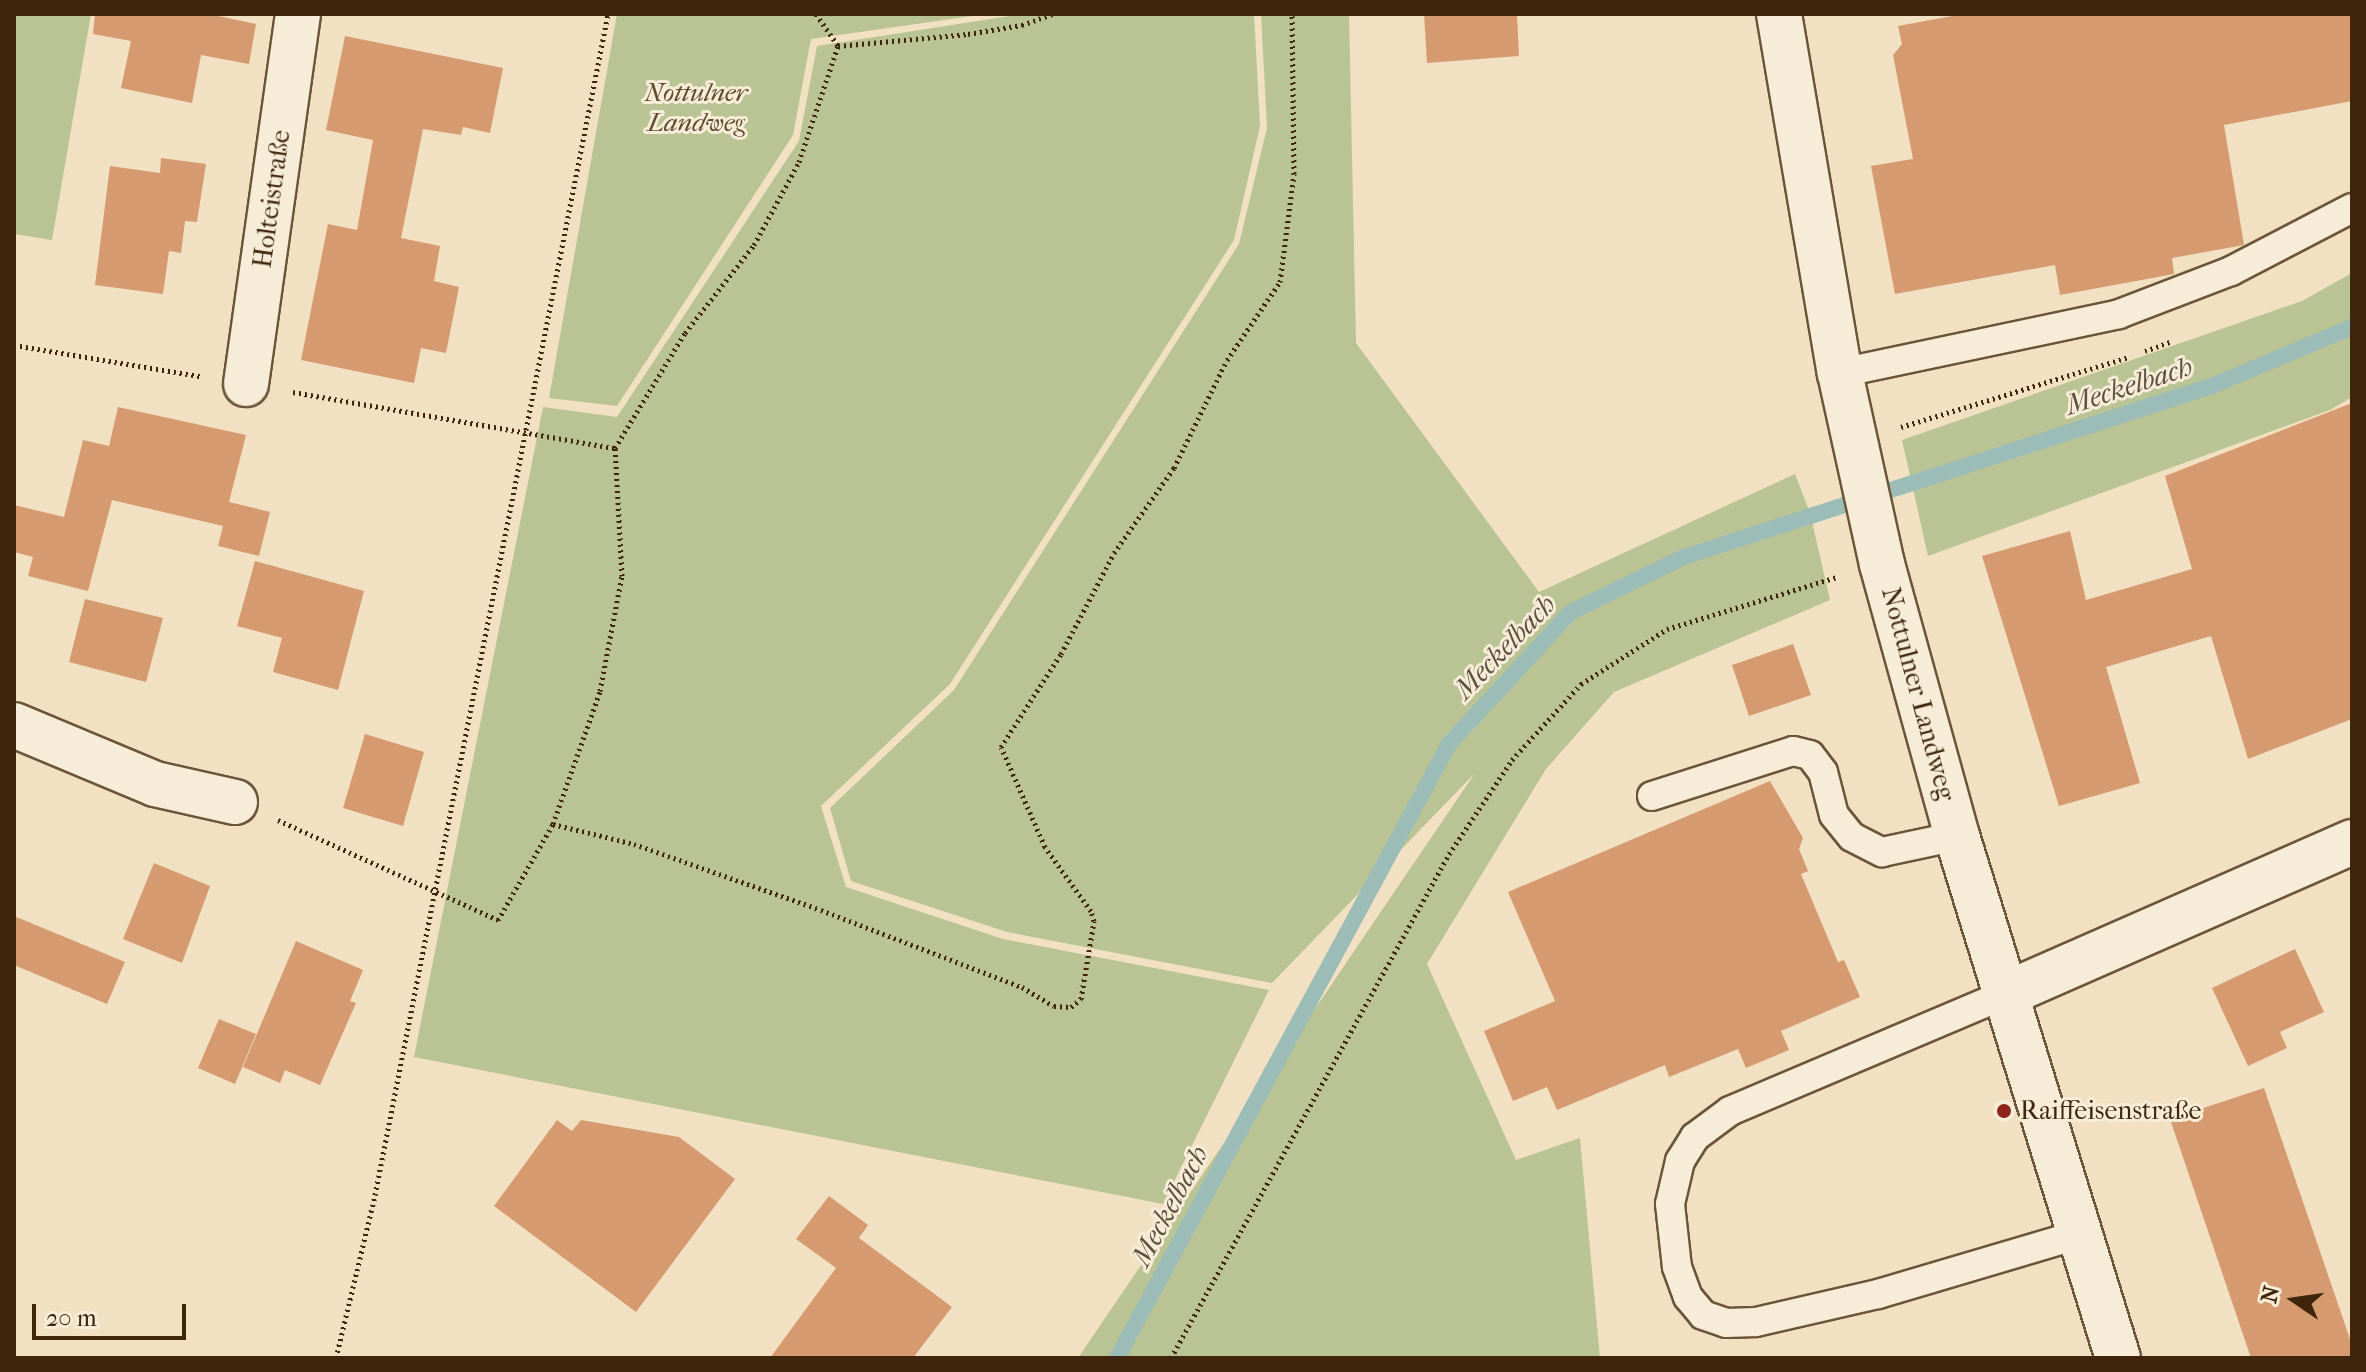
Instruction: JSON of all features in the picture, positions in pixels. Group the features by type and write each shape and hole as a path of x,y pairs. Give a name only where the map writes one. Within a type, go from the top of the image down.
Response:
{"street":[{"name":"Holteistraße","path":"246,384 298,14"},
{"name":"Nottulner Landweg","path":"1779,14 1840,373 1879,553 1957,836 2008,993 2118,1358"},
{"path":"14,725 155,784 235,802"},
{"path":"2008,993 2352,842"}],"lane":[{"path":"1840,373 2119,314 2231,271 2352,208"},
{"path":"1652,796 1793,751 1810,755 1823,772 1834,815 1852,837 1882,852 1957,836"},
{"path":"2008,993 1730,1111 1695,1137 1680,1161 1670,1204 1677,1267 1688,1297 1703,1315 1726,1323 1756,1322 1878,1294 2081,1234"}],"path":[{"path":"336,1358 435,889 608,14"},
{"path":"816,14 838,46"},
{"path":"838,46 968,34 1022,25 1052,14"},
{"path":"553,824 634,844 821,910 1022,987 1054,1006 1071,1007 1081,999 1094,921 1091,911 1045,847 1001,747 1061,654 1114,553 1174,468 1227,360 1280,282 1294,174 1292,14"},
{"path":"235,802 435,889 498,920 553,824 600,691 622,576 615,448 685,333 754,245 799,162 838,46"},
{"path":"14,345 615,448"},
{"path":"1171,1358 1449,854 1522,749 1581,684 1667,629 1879,553"}],"green space":[{"path":"14,14 91,14 52,240 14,234"},
{"name":"Nottulner Landweg","path":"617,14 986,14 811,39 793,135 617,406 549,398"},
{"path":"1023,14 1254,14 1260,126 1234,240 950,684 821,806 846,887 1003,939 1269,990 1163,1204 414,1057 543,407 617,417 799,141 817,46"},
{"path":"1261,14 1349,14 1356,343 1539,592 1795,474 1810,513 1830,600 1614,692 1546,769 1427,964 1516,1160 1580,1138 1600,1358 1078,1358 1475,773 1272,983 1007,932 851,881 830,808 954,690 1239,244 1267,128"},
{"path":"2352,273 2352,397 2330,410 1928,556 1902,440 2302,301"}],"building":[{"path":"95,14 209,14 256,24 249,64 201,55 192,103 121,88 131,41 93,34"},
{"path":"1424,14 1517,14 1519,56 1427,63"},
{"path":"1963,14 2352,14 2352,101 2224,125 2244,245 2172,258 2174,274 2060,295 2055,265 1895,294 1871,166 1913,159 1893,55 1902,44 1898,26"},
{"path":"345,36 503,68 490,133 463,127 461,135 423,129 401,238 440,246 434,281 459,287 446,353 421,348 414,383 301,360 328,224 357,230 373,140 326,130"},
{"path":"161,158 206,164 197,222 185,221 181,253 169,251 163,294 95,285 110,166 160,173"},
{"path":"2352,403 2352,719 2248,759 2211,636 2106,667 2140,783 2059,806 1982,556 2070,531 2086,600 2192,569 2165,476"},
{"path":"118,407 246,435 229,502 270,512 259,556 218,546 223,526 112,500 88,591 28,576 33,557 14,552 14,505 64,517 83,440 109,446"},
{"path":"255,561 364,591 338,690 273,672 282,638 237,626"},
{"path":"85,599 163,618 146,682 69,662"},
{"path":"1793,644 1811,695 1749,716 1732,665"},
{"path":"365,734 424,752 403,826 343,808"},
{"path":"1770,781 1803,838 1799,849 1808,871 1801,874 1838,962 1844,960 1860,997 1781,1031 1789,1050 1746,1068 1738,1049 1669,1077 1665,1065 1557,1110 1547,1087 1513,1101 1484,1031 1555,1001 1508,892"},
{"path":"154,863 210,886 182,963 123,939"},
{"path":"14,916 125,962 107,1004 14,965"},
{"path":"296,941 363,970 350,1001 356,1003 320,1085 285,1070 280,1083 243,1067"},
{"path":"2295,949 2324,1012 2280,1032 2287,1048 2248,1066 2212,988"},
{"path":"219,1019 256,1034 235,1084 198,1068"},
{"path":"2264,1088 2352,1345 2352,1358 2251,1358 2170,1119"},
{"path":"557,1120 572,1131 581,1120 679,1137 735,1179 636,1312 494,1206"},
{"path":"829,1196 868,1225 859,1238 952,1307 913,1358 770,1358 836,1268 796,1239"}],"waterway":[{"name":"Meckelbach","path":"1117,1358 1449,744 1571,612 1684,557 2212,386 2352,327"}],"place":[{"name":"Raiffeisenstraße","path":"2004,1111"}]}
